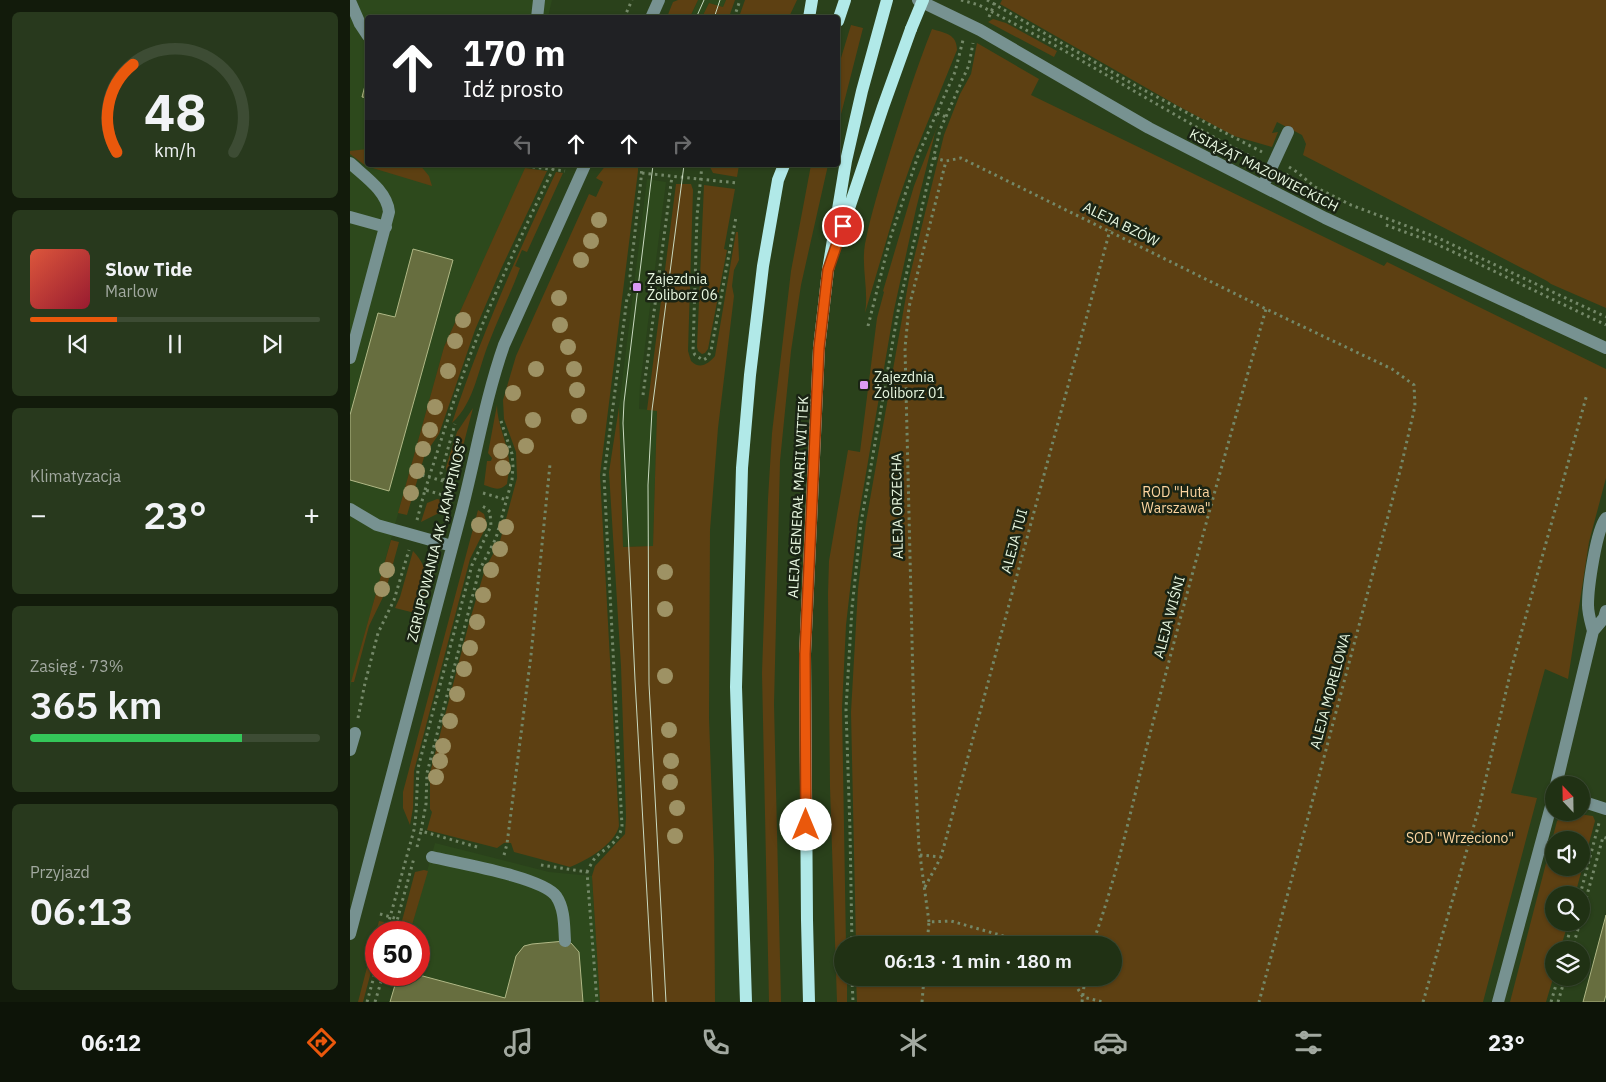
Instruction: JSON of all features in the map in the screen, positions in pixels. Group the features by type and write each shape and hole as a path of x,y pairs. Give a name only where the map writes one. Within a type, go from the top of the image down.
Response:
{"main road":[{"path":"810,15 812,0"},
{"name":"ALEJA GENERAŁ MARII WITTEK","path":"809,1002 805,654 819,348 828,270 846,161 862,91 887,0"},
{"path":"828,270 883,107 923,0"},
{"path":"840,15 845,1"},
{"path":"746,1002 736,687 742,468 752,357 764,266 781,167"}],"street":[{"path":"350,0 365,32"},
{"path":"537,15 539,0"},
{"path":"652,15 659,0"},
{"name":"KSIĄŻĄT MAZOWIECKICH","path":"918,0 980,30 1149,128 1324,218 1606,348"},
{"path":"1263,186 1288,132"},
{"path":"350,163 386,198 389,212 350,358"},
{"name":"ZGRUPOWANIA AK „KAMPINOS”","path":"350,934 452,546 494,372 504,345 584,167"},
{"path":"350,217 386,227"},
{"path":"350,509 377,525 452,546"},
{"path":"1594,631 1588,605 1596,547 1603,522 1606,518"},
{"path":"1558,776 1594,631 1604,618 1606,612"},
{"path":"350,750 355,733"},
{"path":"1590,804 1604,809"},
{"path":"1498,1002 1547,821"},
{"path":"432,857 522,878 553,893 559,903 563,917 565,941"}],"path":[{"path":"625,15 632,0"},
{"path":"735,15 741,0"},
{"path":"984,22 992,12 996,0"},
{"path":"868,326 890,239 919,153 955,72 965,34"},
{"path":"852,936 846,709 852,608 861,523 899,306 940,130 969,65 974,39"},
{"path":"937,114 946,117"},
{"name":"ALEJA BZÓW","path":"934,158 946,162 961,158 1110,230 1266,309 1392,369 1414,384"},
{"name":"ALEJA ORZECHA","path":"928,936 929,922 920,855 914,738 905,348 909,307 946,162"},
{"path":"533,167 568,172"},
{"path":"355,733 378,633 397,592 425,490 479,333 505,270 554,167"},
{"path":"597,1002 587,872 595,859 616,841 621,834 622,826 604,476 627,298 630,295 632,279 630,276 642,167"},
{"path":"702,167 697,216 693,351 702,360 708,358 711,351 736,217"},
{"path":"642,173 737,183"},
{"path":"643,395 672,176"},
{"name":"ALEJA TUI","path":"925,888 941,857 1110,230"},
{"name":"ALEJA WIŚNI","path":"1096,936 1106,908 1188,588 1266,309"},
{"name":"ALEJA MORELOWA","path":"1260,1002 1400,471 1415,406 1414,384"},
{"path":"1423,1002 1479,808 1511,670 1587,394"},
{"path":"397,921 421,831 426,804 427,773 479,571 494,543 507,500 514,466 500,415"},
{"path":"446,482 442,478 441,468 455,424"},
{"path":"504,855 508,844 531,655 550,464"},
{"path":"422,475 454,484"},
{"path":"425,490 451,497"},
{"path":"483,492 507,500"},
{"path":"389,921 414,830 418,768 472,565 491,526 490,512 479,505"},
{"path":"1583,886 1604,809"},
{"path":"421,831 486,850"},
{"path":"1589,886 1603,837 1606,838"},
{"path":"495,852 513,857"},
{"path":"920,855 941,857"},
{"path":"540,865 587,872"},
{"path":"380,914 398,918"},
{"path":"929,922 951,921 1004,936"},
{"path":"367,1002 371,986"},
{"path":"376,1002 380,986"},
{"path":"852,986 853,1002"},
{"path":"922,1002 923,986"},
{"path":"1075,986 1083,997 1103,1002"},
{"path":"1082,1002 1084,986"},
{"path":"1551,1002 1556,986"},
{"path":"1558,1002 1563,986"}],"shaded area":[{"path":"350,0 552,0 548,15 365,15 365,167 526,167 444,347 350,688"},
{"path":"698,0 726,0 723,7 709,3 703,15 691,15"},
{"path":"647,179 666,182 640,385 639,409 657,410 653,546 623,547 619,407"},
{"path":"435,843 549,872 592,876 600,1002 390,1002 395,986 430,986 430,921 413,921"}],"green space":[{"path":"678,0 698,0 691,15 668,15 673,2"},
{"path":"726,0 735,0 730,15 703,15 709,3 723,7"},
{"path":"745,0 797,0 790,15 740,15"},
{"path":"1002,0 1606,0 1606,308 1551,284 1303,155 1306,144 1302,135 1277,122 1272,133 1278,132 1272,147 1234,136 1000,4"},
{"path":"993,19 1006,23 1057,51 1054,57 988,22"},
{"path":"851,25 863,28 840,118 840,61"},
{"path":"932,29 953,37 957,50 913,158 898,201 865,313 864,253 867,232 915,74"},
{"name":"ROD \"Huta Warszawa\"","path":"977,43 1039,79 1031,95 1384,266 1387,262 1606,369 1606,478 1589,542 1568,679 1545,669 1511,793 1537,798 1483,1002 857,1002 856,986 1122,986 1122,936 856,936 851,712 858,589 866,522 909,279 944,135 960,94 971,74"},
{"path":"941,117 935,133 916,209 894,310 858,520 846,625 842,708 846,936 835,936 830,787 829,561 848,450 860,452 877,318 883,291 914,186"},
{"path":"365,149 365,165 350,154 350,151"},
{"path":"369,167 422,167 429,176 432,186"},
{"path":"604,167 638,167 600,475 619,826 612,839 599,851 584,861 570,867 514,852 511,843 504,843 497,848 427,830 432,812 430,809 430,773 469,623 485,569 500,541 517,478 516,452 504,419 503,400 516,356 589,194 596,197 603,182 596,178"},
{"path":"710,167 739,167 737,177 713,173"},
{"path":"811,167 828,167 801,285 791,351 780,461 774,704 781,1002 769,1002 762,673 772,433 791,271"},
{"path":"525,168 547,171 475,330 439,434 425,454 407,515 398,513 444,347"},
{"path":"556,172 563,173 527,252 522,250 515,266 520,268 490,340 471,395 460,415 452,423 500,296"},
{"path":"676,184 691,184 693,190 688,351 694,364 704,365 715,356 736,232 738,232 739,260 734,270 732,286 734,296 718,428 710,530 709,718 714,860 715,1002 600,1002 592,876 595,866 625,834 626,817 621,666 609,472 619,407 623,547 653,546 657,411 647,410"},
{"path":"704,185 735,189 724,249 727,250 708,349 702,354 698,351 697,347"},
{"path":"497,405 509,463 507,484 498,489 484,485 487,461 491,461 492,458 488,453"},
{"path":"473,408 455,477 447,472 446,467 457,432"},
{"path":"437,499 448,501 439,513 421,522 427,503"},
{"path":"478,510 484,514 487,525 470,559 414,771 413,808 410,825 403,808 403,792"},
{"path":"391,540 399,542 385,593 369,626 354,682 351,682"},
{"path":"413,551 426,574 424,597 419,614 395,608"},
{"path":"1590,816 1593,816 1595,821 1590,840 1590,831 1554,831 1557,821 1590,821"},
{"path":"1545,867 1545,876 1580,876 1577,886 1545,886 1545,931 1566,931 1563,941 1545,941 1545,986 1551,986 1546,1002 1510,1002"},
{"path":"428,871 413,921 402,921 415,872"},
{"path":"365,975 365,986 367,986 363,1002 358,1002"},
{"path":"836,986 847,986 847,1002 837,1002"}],"building":[{"path":"365,86 365,98 362,97"},
{"path":"413,249 453,260 389,491 350,480 350,415 378,313 395,317"},
{"path":"1606,915 1606,995 1604,1002 1583,1002 1587,986 1590,986 1590,976"},
{"path":"565,941 571,943 579,952 583,1002 390,1002 395,986 430,986 430,978 505,998 516,956 524,946"}],"tram line":[{"path":"697,15 704,0"},
{"path":"715,15 720,0"},
{"path":"653,167 623,423 653,1002"},
{"path":"666,1002 649,684 648,485 652,410 684,167"}],"place":[{"name":"Zajezdnia Żoliborz 06","path":"637,287"},
{"name":"Zajezdnia Żoliborz 01","path":"864,385"}],"route":[{"path":"806,825 805,654 819,348 828,270 843,226"}],"park label":[{"name":"SOD \"Wrzeciono\"","path":"1460,838"}]}
